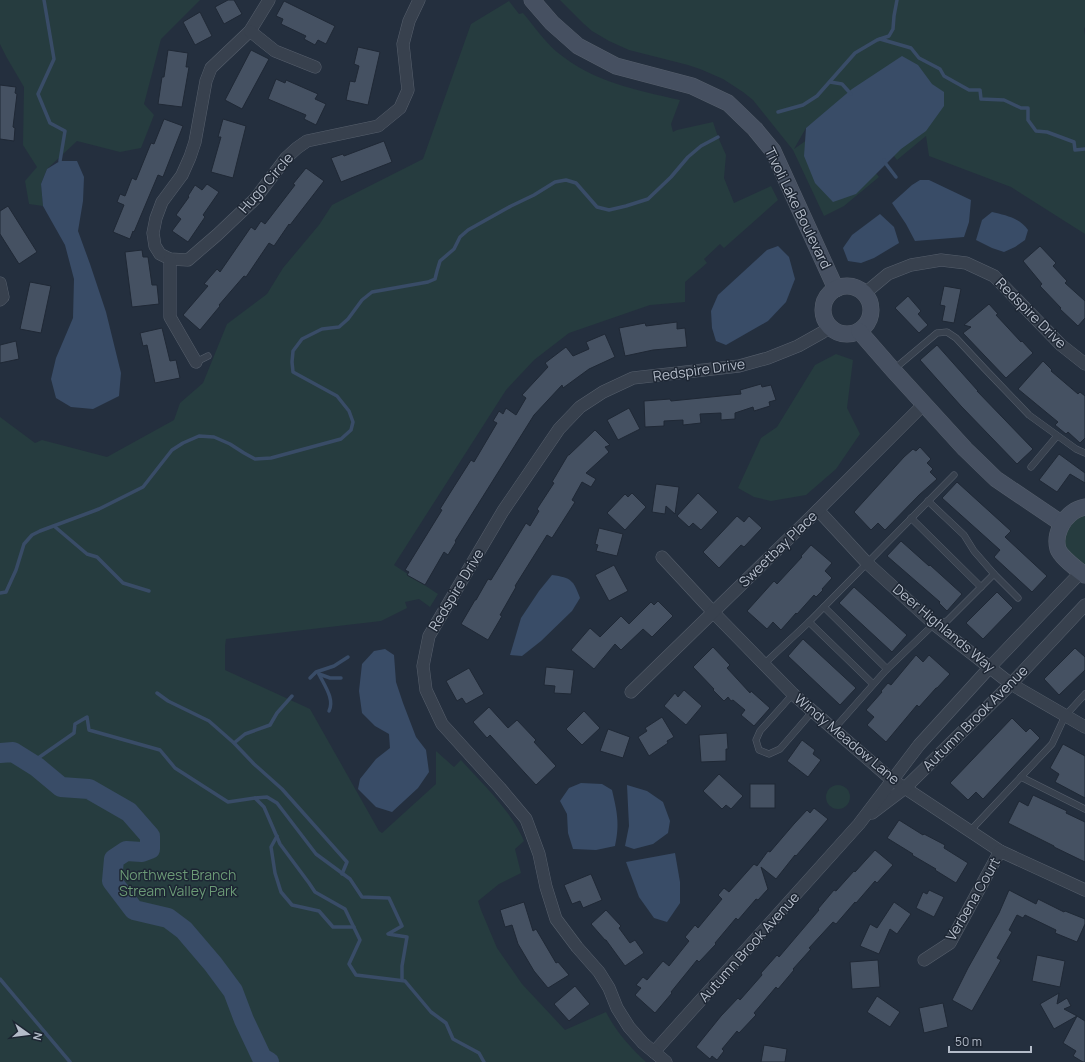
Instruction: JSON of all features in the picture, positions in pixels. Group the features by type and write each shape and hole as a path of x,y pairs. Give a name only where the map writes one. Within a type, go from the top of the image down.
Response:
{"street":[{"path":"196,362 170,317 170,259 160,254 155,246 153,233 156,218 162,202 182,175 190,157 195,142 206,82 211,68 250,31 269,0"},
{"name":"Hugo Circle","path":"170,259 188,260 255,198 286,158 307,141 378,126 400,108 408,90 403,44 409,21 419,0"},
{"name":"Tivoli Lake Boulevard","path":"532,0 552,23 578,46 616,66 692,86 728,103 755,129 773,151 836,289"},
{"path":"250,31 275,51 315,67"},
{"name":"Redspire Drive","path":"864,294 888,274 911,265 941,260 966,263 994,276 1061,344 1085,364"},
{"path":"0,283 3,297 0,300"},
{"path":"851,287 858,289 864,294 868,299 870,306 869,320 865,326 859,331 847,334 840,333 829,326 825,320 824,306 826,299 831,293 836,289 851,287"},
{"name":"Redspire Drive","path":"666,1062 643,1043 629,1027 617,1008 609,988 599,972 577,947 556,919 546,887 539,854 526,819 442,724 426,690 423,666 429,636 503,511 559,429 580,407 603,392 633,378 739,366 768,358 798,346 823,332 829,326"},
{"path":"859,331 965,449 996,479 1062,523"},
{"name":"Sweetbay Place","path":"631,692 818,510 924,404"},
{"path":"1083,573 1069,563 1058,550 1057,535 1062,523 1074,511 1085,507"},
{"name":"Deer Highlands Way","path":"818,510 867,562 934,624 1011,684 1085,727"},
{"name":"Windy Meadow Lane","path":"662,557 793,694 892,780 1000,851 1085,890"},
{"name":"Autumn Brook Avenue","path":"654,1052 859,824 919,745 990,667 1083,573"},
{"name":"Autumn Brook Avenue","path":"859,824 905,788 1011,684 1085,605"},
{"name":"Verbena Court","path":"924,960 950,943 1000,851"}],"lane":[{"path":"893,370 937,333 947,332 956,338 1029,415 1076,449 1085,453"},
{"path":"196,362 208,356"},
{"path":"1031,467 1057,436"},
{"path":"764,664 809,622 954,475"},
{"path":"928,501 964,535 974,551 1018,598"},
{"path":"911,518 981,587"},
{"path":"833,730 887,669 934,624 947,621 994,574"},
{"path":"824,607 887,669"},
{"path":"809,622 873,684"},
{"path":"793,694 760,730 756,740 759,750 769,754 780,749 812,712"},
{"path":"970,831 1052,744 1066,716 1085,694"},
{"path":"1022,777 1085,809"}],"green space":[{"path":"0,0 200,0 161,39 144,104 154,115 141,148 120,152 77,141 47,169 41,184 43,206 29,204 25,181 37,167 23,145 24,87 0,44"},
{"path":"560,0 1085,0 1085,234 1011,187 929,156 926,136 897,160 885,144 865,160 879,177 844,206 824,216 793,150 753,100 743,92 723,79 700,69 629,50 609,41 592,31","holes":["815,121 821,130 794,149 806,128"]},
{"name":"Northwest Branch Stream Valley Park","path":"509,1 519,14 523,13 552,48 585,71 616,84 680,100 671,124 673,132 713,122 726,155 724,178 734,203 771,186 778,200 724,248 720,244 704,259 707,263 685,282 685,302 650,305 569,333 534,360 506,390 394,565 438,594 430,607 419,599 405,602 407,608 381,621 226,639 225,670 310,709 379,831 382,833 436,784 436,751 454,767 461,760 504,808 524,841 515,849 521,873 499,884 478,901 497,948 522,984 565,1030 606,1012 624,1039 646,1062 0,1062 0,417 35,443 42,440 107,457 174,420 180,403 203,383 227,324 267,294 283,268 319,225 332,205 423,159 471,24"},
{"path":"836,354 853,360 847,408 860,434 836,469 806,495 771,501 754,497 738,488 761,438 777,427 815,365"},
{"path":"1085,515 1085,568 1064,552 1063,535 1074,519"},
{"path":"838,785 847,788 850,797 847,806 838,809 829,806 826,797 829,788"}],"water":[{"path":"902,56 918,65 932,84 944,92 944,106 926,131 901,149 856,194 833,202 815,183 804,156 806,128 852,89"},
{"path":"60,161 77,161 84,177 83,201 78,231 106,312 121,373 119,396 93,409 71,407 56,398 51,379 56,358 73,318 74,279 65,245 43,206 41,184 47,169"},
{"path":"920,180 929,180 971,200 969,222 964,237 915,241 892,203 912,185"},
{"path":"992,212 1017,220 1025,226 1028,230 1025,240 1004,252 976,240 982,220"},
{"path":"880,214 894,227 899,243 874,258 861,263 848,261 843,248 852,235"},
{"path":"778,246 789,257 795,279 786,302 768,321 726,345 716,341 712,328 711,311 718,295 767,250"},
{"path":"552,575 564,577 571,581 580,598 572,611 541,641 522,656 510,655 521,618"},
{"path":"385,649 394,655 396,682 416,737 426,750 429,772 418,788 392,812 376,807 358,789 360,779 376,759 390,748 389,734 375,726 362,713 359,691 362,664 374,651"},
{"path":"581,783 602,784 612,790 617,818 615,846 596,850 573,849 568,833 567,814 560,801 569,788"},
{"path":"627,785 647,791 663,802 670,821 668,833 653,844 634,849 625,846 629,826"},
{"path":"675,853 680,882 680,903 667,922 654,918 639,897 626,862"}],"building":[{"path":"228,0 234,0 242,14 224,24 215,7"},
{"path":"284,1 335,26 326,44 318,40 315,45 304,39 306,36 281,24 283,19 276,16"},
{"path":"200,12 212,36 195,45 183,22"},
{"path":"358,47 380,52 368,105 346,100 350,81 355,82 359,66 354,64"},
{"path":"168,50 188,53 186,67 189,67 182,107 158,104"},
{"path":"251,50 269,59 242,109 225,100"},
{"path":"276,79 285,83 286,80 318,94 315,99 326,104 316,125 304,119 306,115 268,99"},
{"path":"0,85 16,87 15,93 17,94 13,127 15,128 14,141 0,139"},
{"path":"164,119 183,126 163,177 158,175 130,239 113,232 124,205 117,202 120,194 125,196 132,178 136,180 151,143 154,144"},
{"path":"223,119 246,126 233,178 211,172 221,137 218,137"},
{"path":"384,141 392,162 341,182 331,158 343,154 344,156"},
{"path":"306,168 324,181 290,225 289,224 274,246 269,243 246,277 244,276 200,330 183,315 208,286 204,284 217,269 220,272 251,227 255,230 261,221 265,224"},
{"path":"207,184 219,192 203,215 205,217 188,242 172,231 181,219 176,215 189,197 188,196 195,185 202,190"},
{"path":"8,206 37,252 19,264 0,234 0,211"},
{"path":"1040,246 1056,263 1053,266 1067,281 1065,283 1085,301 1085,318 1078,326 1060,309 1061,308 1040,286 1042,284 1023,261"},
{"path":"142,250 143,257 148,257 152,285 157,285 159,304 132,307 125,252"},
{"path":"30,282 51,286 41,333 20,329"},
{"path":"944,286 961,289 954,323 942,321 945,306 940,305"},
{"path":"908,296 921,311 918,314 928,325 919,333 895,308"},
{"path":"989,304 998,314 996,315 1033,353 1006,378 963,333 971,327 964,325"},
{"path":"677,322 677,329 685,328 687,347 653,350 625,356 619,328 645,323 646,326"},
{"path":"162,328 170,361 176,360 180,378 155,383 147,345 143,346 140,333"},
{"path":"605,334 615,357 589,369 563,388 562,385 534,415 455,541 456,542 448,555 444,552 425,585 407,575 409,572 405,570 442,510 440,509 471,460 474,462 497,423 493,421 499,411 503,414 506,408 516,415 526,398 522,395 548,367 545,363 566,347 573,356 589,349 586,342"},
{"path":"16,341 19,359 0,363 0,345"},
{"path":"937,345 977,391 1033,449 1017,464 961,406 920,360"},
{"path":"1043,361 1052,370 1051,371 1078,394 1080,392 1085,396 1085,438 1080,443 1068,432 1066,434 1055,425 1058,422 1018,389"},
{"path":"761,384 762,387 771,385 776,400 769,402 770,406 754,411 753,407 735,413 735,419 721,420 721,413 700,414 701,423 683,425 683,420 664,421 664,426 645,427 644,401 670,399 671,401 741,394 740,390"},
{"path":"629,408 640,429 618,440 607,420"},
{"path":"595,430 610,445 605,447 609,452 586,473 596,479 591,487 582,482 572,500 575,502 552,538 547,535 515,586 516,587 500,615 502,616 488,640 461,624 488,579 491,580 526,523 530,526 539,511 537,509 554,483 552,482 568,455"},
{"path":"920,447 931,459 927,463 933,469 930,472 937,479 885,530 878,523 871,530 854,512 904,457 913,449 916,451"},
{"path":"1059,454 1085,473 1085,483 1070,474 1057,492 1039,480"},
{"path":"957,482 1011,531 1005,537 1047,576 1032,592 994,557 1000,550 942,498"},
{"path":"656,484 679,487 675,514 666,506 665,514 652,512"},
{"path":"632,493 646,507 625,530 607,513 625,494 628,497"},
{"path":"698,493 718,512 701,530 693,523 689,527 677,516"},
{"path":"737,516 744,522 749,516 762,528 744,547 741,545 719,568 703,552"},
{"path":"599,528 623,534 617,556 596,551 598,545 595,544"},
{"path":"901,541 962,594 947,611 939,603 940,602 887,556"},
{"path":"811,545 832,563 825,571 832,578 822,589 823,590 816,597 814,595 781,630 773,622 767,629 747,611 774,581 777,584"},
{"path":"614,565 628,591 609,601 595,575"},
{"path":"854,587 907,635 892,652 839,603"},
{"path":"997,592 1013,608 983,639 966,623"},
{"path":"658,601 673,616 652,637 643,629 621,650 615,644 594,669 571,650 590,628 600,637 621,616 629,624 651,602 654,605"},
{"path":"803,639 856,688 840,705 788,656"},
{"path":"713,647 730,665 727,668 750,693 751,691 770,708 754,726 741,715 745,710 733,700 731,701 728,697 724,701 693,667"},
{"path":"1075,648 1085,657 1085,670 1059,695 1044,679"},
{"path":"916,655 923,662 929,655 950,674 919,707 917,705 886,742 867,725 874,717 866,710 888,683 891,685"},
{"path":"546,667 574,670 571,694 554,693 555,686 544,685"},
{"path":"469,668 484,694 466,704 462,698 457,701 446,681"},
{"path":"684,690 702,706 686,725 664,706 675,693 678,697"},
{"path":"489,707 508,728 517,720 536,740 534,742 556,766 536,785 490,735 487,738 473,722"},
{"path":"584,711 600,728 582,745 566,729"},
{"path":"662,717 674,737 649,756 638,737 647,731 645,728"},
{"path":"1012,718 1026,732 1030,728 1040,738 983,799 976,792 968,800 950,783"},
{"path":"608,729 630,737 623,758 600,751"},
{"path":"727,733 728,749 726,749 726,761 701,762 699,735"},
{"path":"802,740 815,750 813,754 821,760 808,777 787,761"},
{"path":"1063,744 1085,756 1085,798 1055,782 1059,774 1050,768"},
{"path":"719,774 743,796 731,809 726,805 722,809 703,791"},
{"path":"750,784 775,784 775,808 750,808"},
{"path":"1033,795 1067,811 1066,813 1085,822 1085,862 1008,823 1019,801 1028,806"},
{"path":"814,808 828,819 796,856 795,855 776,879 761,867 768,889 758,900 756,899 738,920 736,918 715,943 716,944 699,962 697,960 655,1013 635,995 641,988 636,985 643,977 647,980 663,961 669,966 689,941 685,937 695,925 698,928 722,899 718,895 724,888 729,892 754,864 757,866 768,851 770,852 807,810 810,813"},
{"path":"899,820 923,835 924,834 945,845 944,848 968,863 956,883 887,838"},
{"path":"875,850 893,865 877,883 875,881 836,924 833,922 809,948 811,949 778,989 776,987 754,1013 756,1015 739,1033 737,1031 722,1049 724,1051 717,1060 712,1056 710,1059 696,1047 721,1016 738,998 740,1000 777,955 779,957 834,890 836,891"},
{"path":"591,874 602,900 583,908 580,901 572,904 564,885"},
{"path":"929,890 944,897 934,917 916,908 923,892 927,894"},
{"path":"1009,890 1036,904 1038,899 1064,912 1065,911 1085,919 1085,924 1077,942 1055,933 1056,930 1025,915 1023,918 1017,915 1009,930 1012,932 997,958 1001,960 972,1011 952,1000 999,913"},
{"path":"524,902 533,931 536,929 556,963 558,962 569,975 548,988 534,971 518,944 512,925 505,927 500,910"},
{"path":"894,902 911,914 897,934 890,929 879,954 860,946 870,924 877,928"},
{"path":"606,910 621,926 619,928 630,943 635,940 644,953 625,966 606,940 591,924"},
{"path":"1037,955 1065,961 1060,987 1032,981"},
{"path":"878,960 880,987 852,989 850,962"},
{"path":"575,986 590,1004 569,1021 554,1004"},
{"path":"1059,993 1057,1004 1067,998 1071,1006 1064,1009 1077,1016 1054,1029 1040,1004"},
{"path":"877,996 900,1012 890,1027 867,1012"},
{"path":"943,1003 948,1027 924,1033 919,1008"},
{"path":"1077,1016 1085,1021 1085,1062 1073,1056 1076,1051 1063,1043"},
{"path":"764,1045 787,1049 785,1062 761,1062"}],"waterway":[{"path":"44,0 54,59 38,94 50,123 65,131 60,161"},
{"path":"778,112 803,105 817,96 855,53 877,40 889,36 893,29 897,0"},
{"path":"880,39 911,48 919,58 940,69 944,76 969,90 980,90 981,99 1004,100 1021,108 1028,108 1028,120 1036,131 1047,132 1074,142 1075,150 1085,149"},
{"path":"830,82 842,84 851,94"},
{"path":"0,593 6,592 16,570 24,544 32,535 99,509 143,487 172,450 183,443 199,436 214,437 230,444 255,459 271,458 341,439 351,430 353,422 349,411 337,396 293,372 293,351 302,339 322,329 339,327 348,319 362,300 372,292 428,282 435,279 440,261 454,249 460,237 468,230 534,195 555,182 566,180 576,183 597,207 609,210 648,199 671,177 688,157 701,146 718,137"},
{"path":"884,160 896,177"},
{"path":"54,526 87,554 97,557 123,583 149,591"},
{"path":"310,678 316,672 334,666 348,657"},
{"path":"319,674 330,697 331,702 329,711"},
{"path":"319,674 330,678 341,678"},
{"path":"157,693 168,701 209,721 282,789 347,862 342,874"},
{"path":"234,743 245,734 270,725 277,713 292,696"},
{"path":"31,763 74,733 75,724 87,717 89,730 160,750 175,768 228,802 255,798 264,807 280,844 315,892 345,909 360,940 349,964 356,975 405,981 431,1012 446,1023 453,1039 479,1053 484,1062"},
{"path":"0,753 13,752 37,767 61,787 89,789 129,812 150,836 150,849 142,852 126,851 114,859 112,881 134,910 168,918 184,930 213,964 233,991 244,1020 262,1058 269,1062"},
{"path":"255,798 267,797 277,803 316,854 350,879 362,897 389,898 402,926 388,934 407,937 402,966 402,980"},
{"path":"277,836 271,847 275,873 281,892 292,905 319,911 333,927 354,927"},
{"path":"0,979 70,1062"}]}
